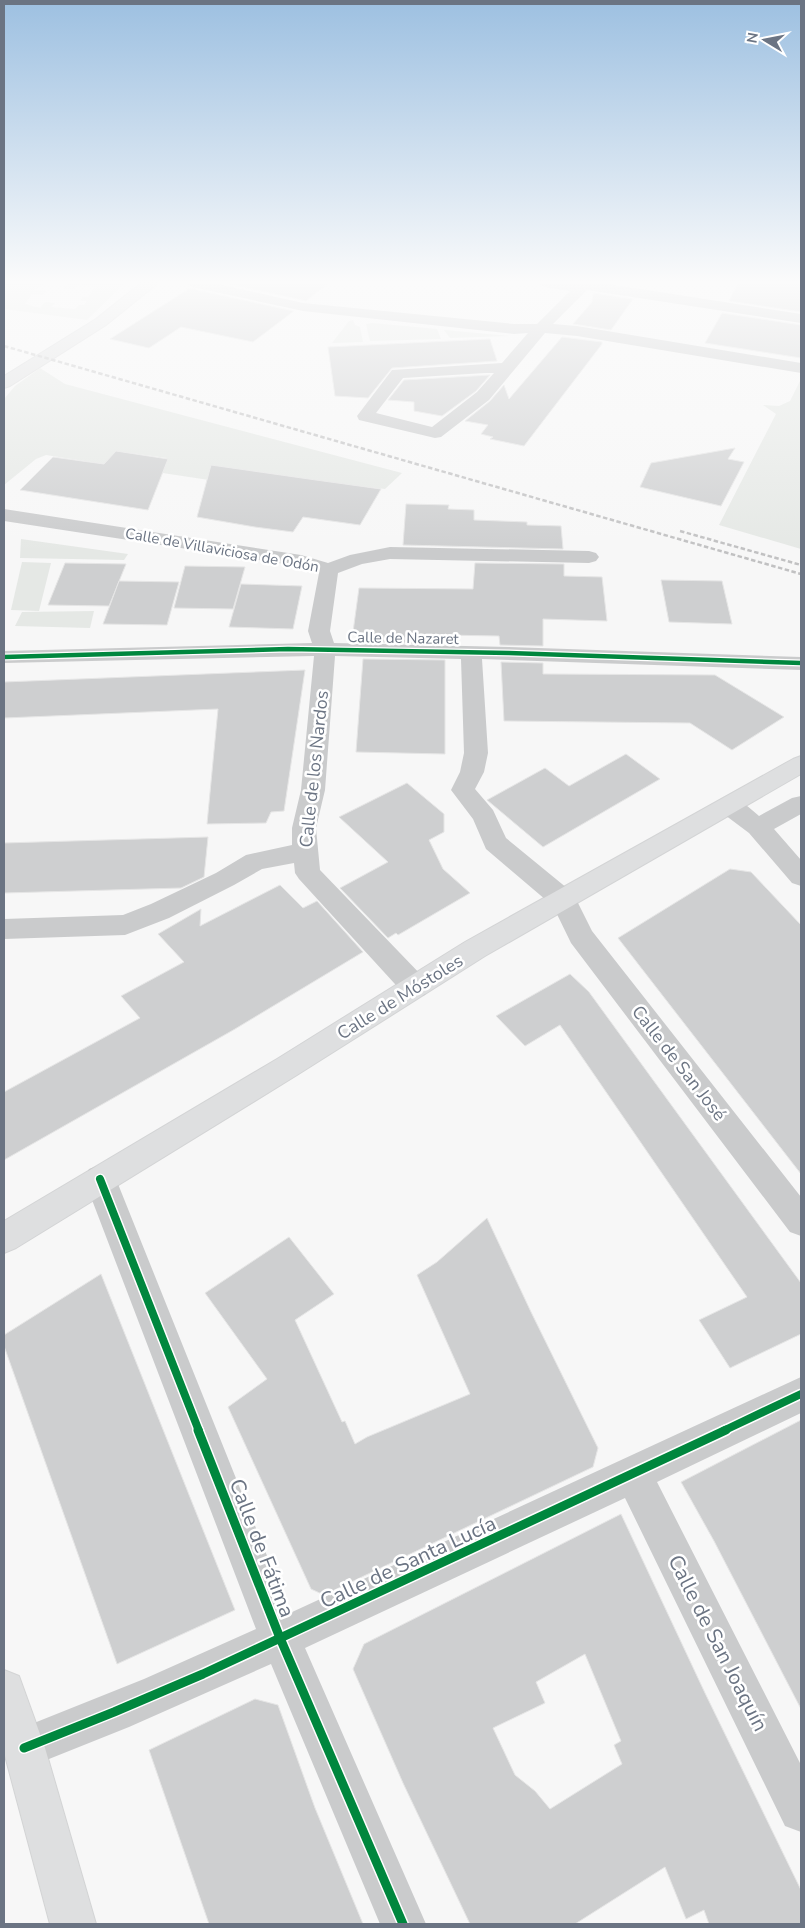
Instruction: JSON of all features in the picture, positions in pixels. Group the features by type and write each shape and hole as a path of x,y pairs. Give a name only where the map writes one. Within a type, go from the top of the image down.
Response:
{"main road":[{"path":"4,383 20,373"},
{"name":"Calle de Móstoles","path":"4,1238 415,987 475,949 555,892 730,806 801,764"},
{"path":"4,1691 24,1748 73,1924"}],"street":[{"path":"398,373 365,416 435,433 483,396 501,373"},
{"name":"Calle de Villaviciosa de Odón","path":"4,515 301,561 329,570 357,559 390,553 588,557"},
{"name":"Calle de los Nardos","path":"329,570 319,631 325,649 313,790 304,828 308,873 415,987"},
{"name":"Calle de Nazaret","path":"4,658 27,655 325,649 801,663"},
{"path":"471,652 476,753 472,772 463,790 484,816 495,843 555,892"},
{"path":"758,827 801,804"},
{"path":"730,806 758,827 801,877"},
{"path":"4,929 125,925 160,911 256,861 305,852"},
{"name":"Calle de San José","path":"555,892 581,936 801,1222"},
{"name":"Calle de Fátima","path":"100,1179 280,1638 403,1924"},
{"name":"Calle de Santa Lucía","path":"24,1748 85,1725 280,1638 634,1476 801,1394"},
{"name":"Calle de San Joaquín","path":"634,1476 801,1810"}],"shaded area":[{"path":"33,373 48,373 65,384 402,473 385,489 326,482 209,480 156,472 167,458 116,451 104,464 46,455 36,459 4,485 4,399 15,386"},
{"path":"801,379 801,549 719,525 776,414 763,405 779,406 790,401"},
{"path":"21,539 128,554 124,560 20,558"},
{"path":"22,562 51,563 39,611 11,610"},
{"path":"94,611 90,628 15,626 22,612"}],"building":[{"path":"332,373 388,373 368,398 335,396"},
{"path":"531,373 580,373 524,446 490,439 493,437 481,434 488,425 465,421 490,401 504,385 509,399"},
{"path":"490,375 476,391 442,416 414,411 414,402 388,400 404,380"},
{"path":"735,448 728,459 744,462 721,506 640,487 651,463"},
{"path":"116,451 168,459 148,510 20,490 53,457 104,464"},
{"path":"211,465 381,489 360,525 303,517 293,532 255,527 197,517"},
{"path":"406,504 449,505 448,509 474,510 474,520 527,522 527,525 561,526 563,549 403,545"},
{"path":"65,563 126,564 109,606 48,605"},
{"path":"475,563 564,564 564,576 602,577 607,621 543,619 543,646 500,645 499,636 445,635 445,644 365,642 365,633 353,632 359,588 473,589"},
{"path":"185,566 245,567 233,609 174,608"},
{"path":"661,580 722,581 732,624 669,622"},
{"path":"119,581 179,582 167,625 103,624"},
{"path":"241,584 302,586 293,629 229,627"},
{"path":"363,659 445,660 445,754 356,752"},
{"path":"501,662 543,663 543,674 715,675 784,717 732,750 690,723 504,721"},
{"path":"305,670 284,811 271,812 266,823 207,824 218,709 4,718 4,682"},
{"path":"626,754 660,779 543,847 487,800 545,768 569,786"},
{"path":"407,783 444,814 444,832 429,840 443,869 470,893 398,935 396,933 388,938 340,888 388,862 339,817"},
{"path":"208,837 204,877 181,888 4,893 4,843"},
{"path":"730,869 751,872 801,925 801,1174 618,938"},
{"path":"280,885 303,908 317,901 363,952 235,1029 4,1160 4,1092 140,1018 121,996 184,962 158,934 201,909 200,926"},
{"path":"570,974 589,992 801,1283 801,1334 730,1368 699,1320 747,1297 560,1025 525,1046 496,1016"},
{"path":"487,1218 598,1448 593,1467 324,1595 311,1589 228,1407 267,1379 205,1293 289,1237 334,1294 295,1320 342,1422 345,1421 355,1444 367,1437 470,1394 417,1275 437,1262"},
{"path":"101,1274 235,1610 117,1664 4,1346 4,1335"},
{"path":"801,1420 801,1709 714,1541 681,1482"},
{"path":"621,1514 705,1693 801,1890 801,1924 709,1924 704,1910 686,1919 665,1867 575,1924 470,1924 403,1783 353,1669 364,1644","holes":["585,1654 621,1741 614,1745 622,1764 550,1809 535,1791 515,1775 493,1728 545,1703 536,1682"]},
{"path":"255,1699 278,1705 315,1808 363,1924 209,1924 149,1750"}],"railway":[{"path":"98,373 801,574"},
{"path":"680,531 801,565"}],"cycle path":[{"path":"4,657 288,649 509,653 801,663"},
{"path":"100,1179 280,1638 403,1924"},
{"path":"24,1748 69,1731 247,1654 590,1495 801,1394"}]}
